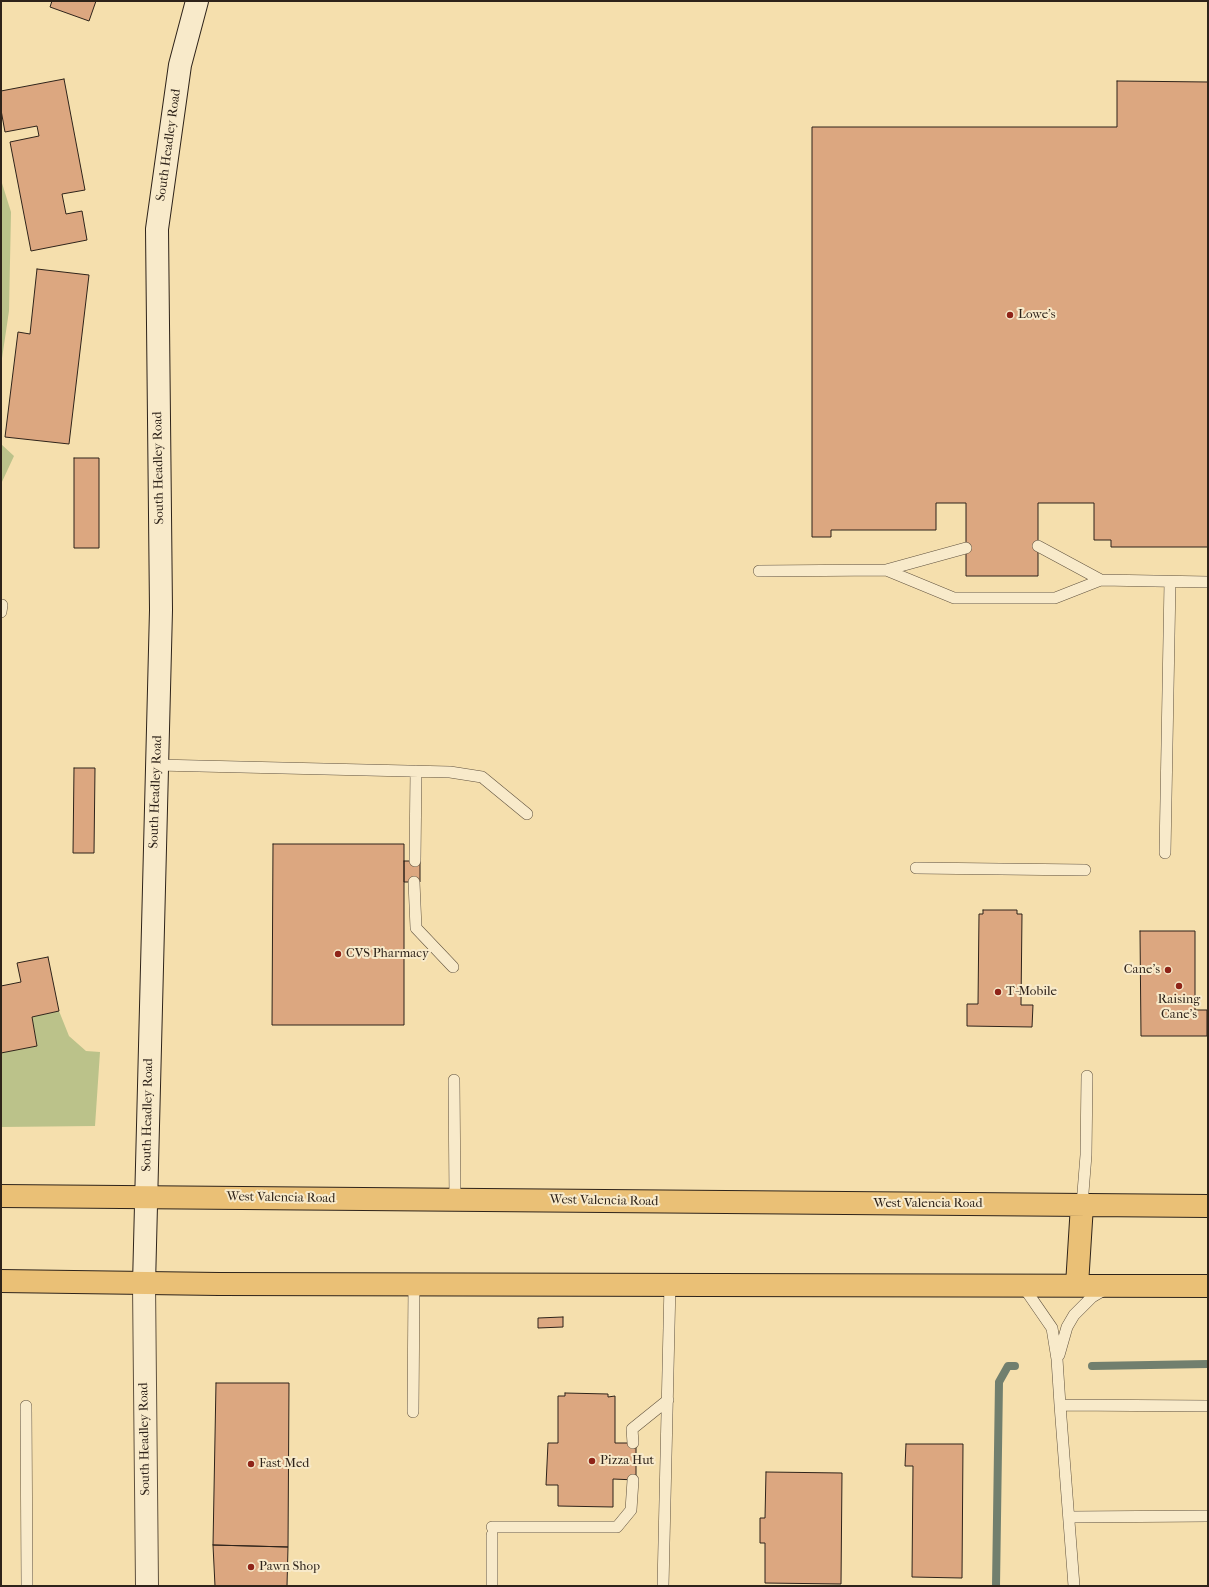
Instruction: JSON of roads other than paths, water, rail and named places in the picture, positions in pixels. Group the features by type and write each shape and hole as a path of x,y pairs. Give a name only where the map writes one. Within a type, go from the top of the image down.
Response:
{"main road":[{"name":"West Valencia Road","path":"1,1196 1208,1206"},
{"path":"1077,1285 1082,1205"},
{"path":"1,1281 144,1284 1208,1286"}],"street":[{"name":"South Headley Road","path":"147,1586 144,1284 161,610 157,229 180,66 197,1"}],"lane":[{"path":"1038,546 1101,580"},
{"path":"759,571 886,570 966,548"},
{"path":"886,570 954,598 1055,598 1101,580 1208,582"},
{"path":"1165,853 1170,582"},
{"path":"157,765 450,772 482,777 527,814"},
{"path":"415,860 416,771"},
{"path":"916,868 1085,870"},
{"path":"414,882 416,928 453,967"},
{"path":"1082,1205 1086,1155 1087,1076"},
{"path":"454,1080 455,1200"},
{"path":"413,1412 414,1284"},
{"path":"663,1586 670,1284"},
{"path":"1057,1359 1067,1327 1074,1315 1092,1297 1113,1285"},
{"path":"1023,1286 1052,1328 1057,1359 1074,1586"},
{"path":"633,1442 632,1429 668,1400"},
{"path":"1060,1405 1208,1406"},
{"path":"26,1406 28,1586"},
{"path":"492,1586 492,1531 617,1527 631,1510 633,1480"},
{"path":"1069,1517 1208,1516"}],"waterway":[{"path":"1092,1366 1208,1364"},
{"path":"996,1586 999,1382 1008,1366 1015,1366"}],"place":[{"name":"Lowe’s","path":"1010,315"},
{"name":"CVS Pharmacy","path":"338,954"},
{"name":"Cane's","path":"1168,970"},
{"name":"Raising Cane's","path":"1179,986"},
{"name":"T-Mobile","path":"998,992"},
{"name":"Pizza Hut","path":"592,1461"},
{"name":"Fast Med","path":"251,1464"},
{"name":"Pawn Shop","path":"251,1567"}]}
